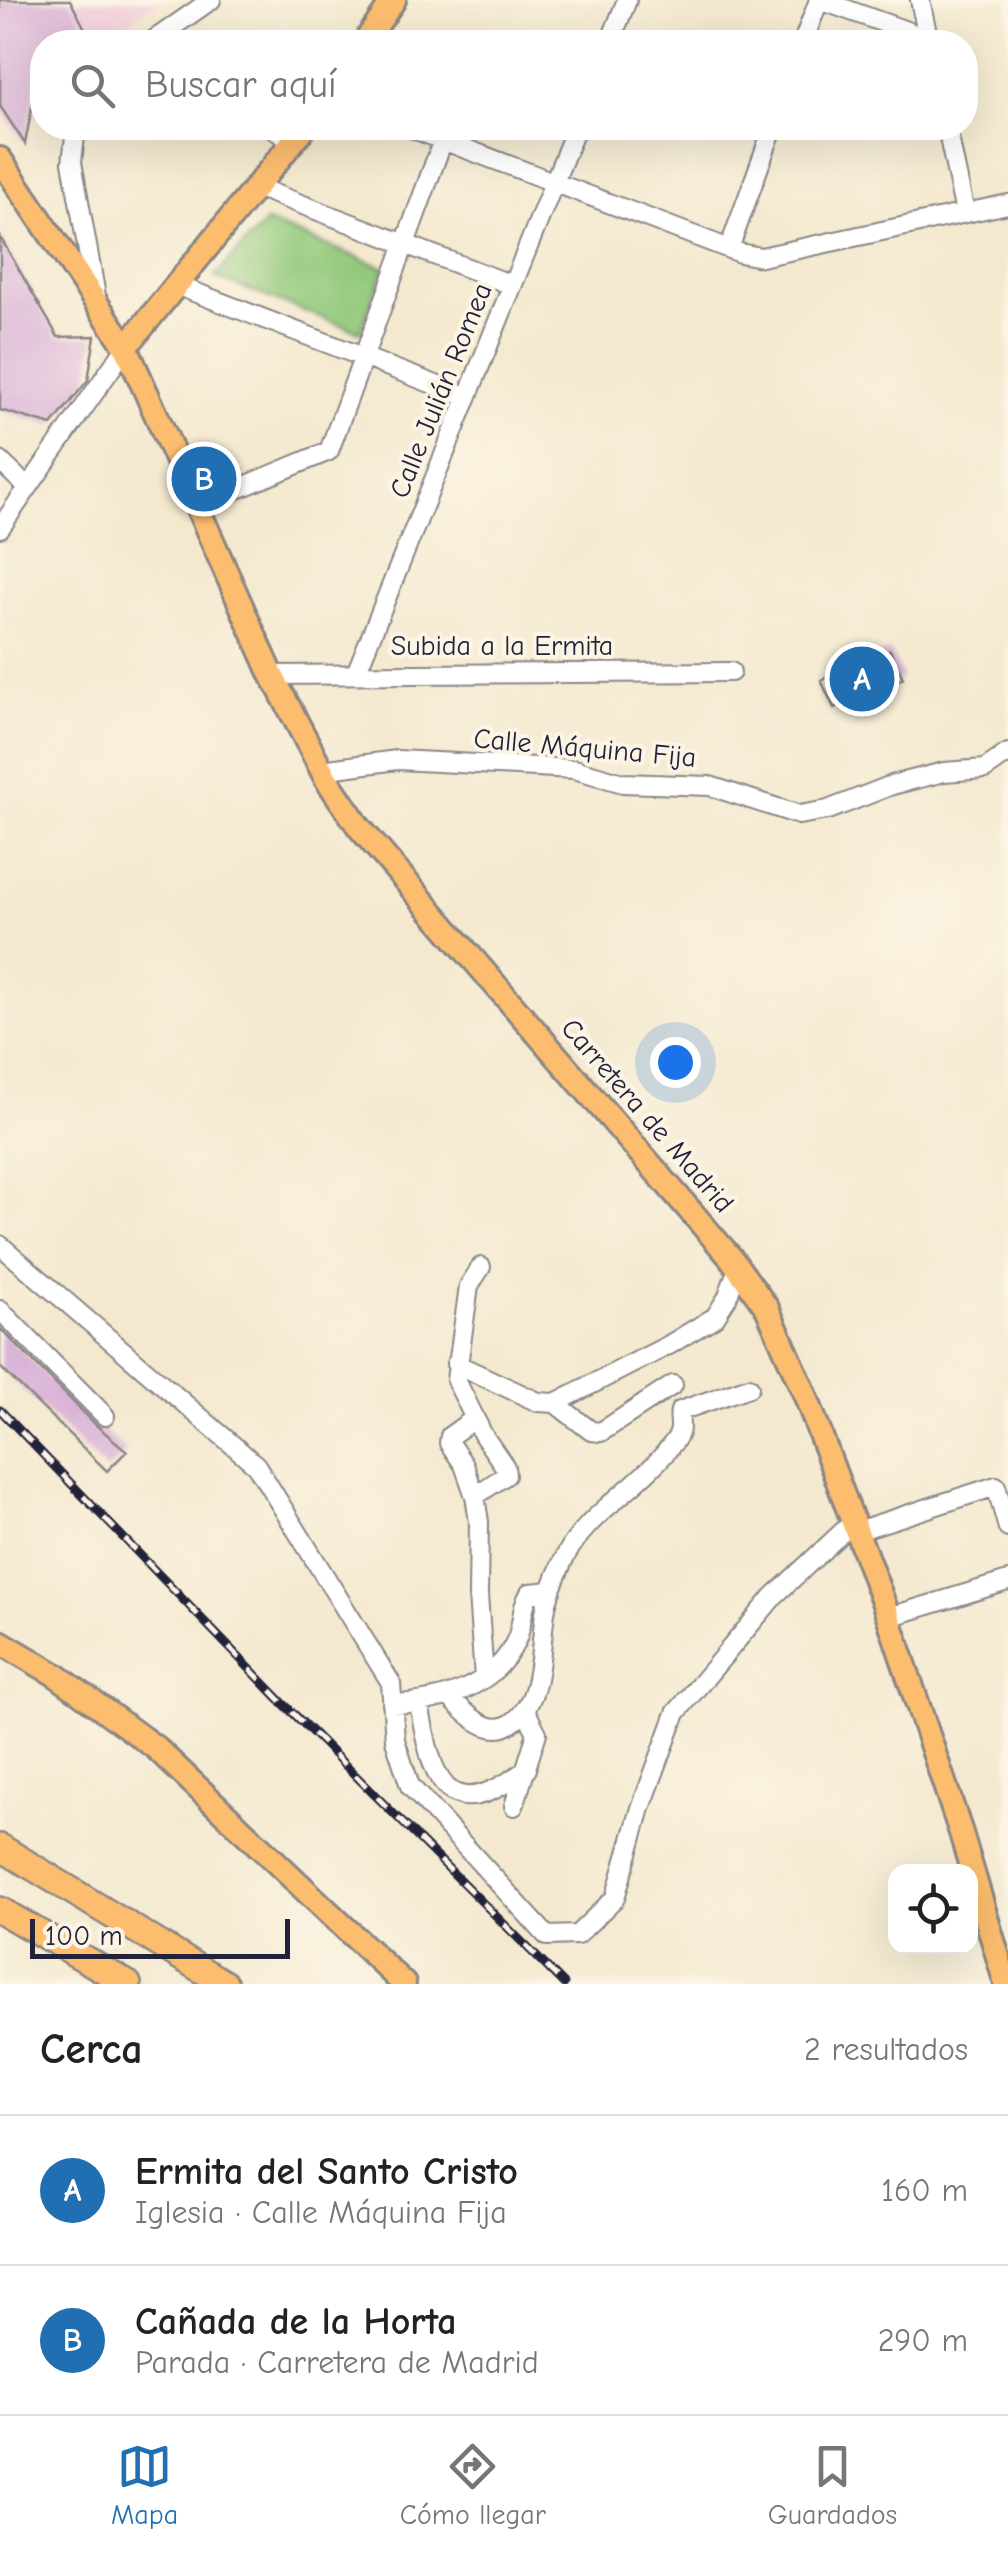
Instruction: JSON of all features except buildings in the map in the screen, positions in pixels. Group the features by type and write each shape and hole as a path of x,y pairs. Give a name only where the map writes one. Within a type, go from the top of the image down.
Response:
{"highway":[{"path":"0,1847 225,1984"},
{"path":"0,1910 128,1984"}],"main road":[{"path":"373,30 394,0"},
{"path":"126,347 294,140"},
{"name":"Carretera de Madrid","path":"0,158 126,347 272,675 321,770 360,827 738,1268 766,1308 805,1394 889,1617 1006,1984"},
{"path":"0,1642 56,1675 156,1748 404,1984"}],"street":[{"path":"168,30 211,0"},
{"path":"615,30 627,0"},
{"path":"808,30 819,0 899,30"},
{"path":"920,0 927,30"},
{"path":"75,140 72,162 96,302"},
{"path":"197,506 329,452 443,140 762,257 1008,204"},
{"name":"Calle Julián Romea","path":"356,673 571,140"},
{"path":"729,248 768,140"},
{"path":"950,140 965,213"},
{"path":"256,187 512,285"},
{"path":"176,285 467,397"},
{"path":"0,528 126,347"},
{"path":"0,460 28,488"},
{"name":"Subida a la Ermita","path":"272,675 731,672"},
{"name":"Calle Máquina Fija","path":"321,770 396,760 574,769 624,783 710,786 799,814 828,810 892,785 944,772 985,769 1008,753"},
{"path":"0,1245 256,1465 391,1683 395,1740 410,1786 547,1936 577,1934 615,1898 641,1808 676,1713 774,1596 855,1526 996,1486 1008,1528"},
{"path":"475,1496 506,1475 456,1380 468,1286 481,1267"},
{"path":"555,1404 715,1317 738,1268"},
{"path":"0,1310 105,1416"},
{"path":"456,1364 538,1402 555,1404 591,1431 601,1432 673,1385"},
{"path":"449,1696 466,1716 492,1728 504,1727 525,1710 535,1684 549,1597 564,1559 580,1534 654,1467 681,1430 680,1412 749,1387"},
{"path":"475,1418 450,1436 449,1443 464,1466 475,1496 484,1678"},
{"path":"889,1617 1008,1581"},
{"path":"392,1704 419,1704 449,1696 484,1678 518,1638 524,1602 530,1593 549,1597"},
{"path":"419,1704 427,1751 439,1781 452,1793 471,1798 499,1790 527,1769"},
{"path":"514,1806 537,1733 525,1710"}],"shaded area":[{"path":"69,0 160,0 123,30 86,30"}],"green space":[{"path":"266,222 385,268 360,332 214,277"}],"railway":[{"path":"0,1410 279,1699 564,1984"}],"place":[{"name":"Cañada de la Horta","path":"204,479"},
{"name":"Ermita del Santo Cristo","path":"862,679"}]}
